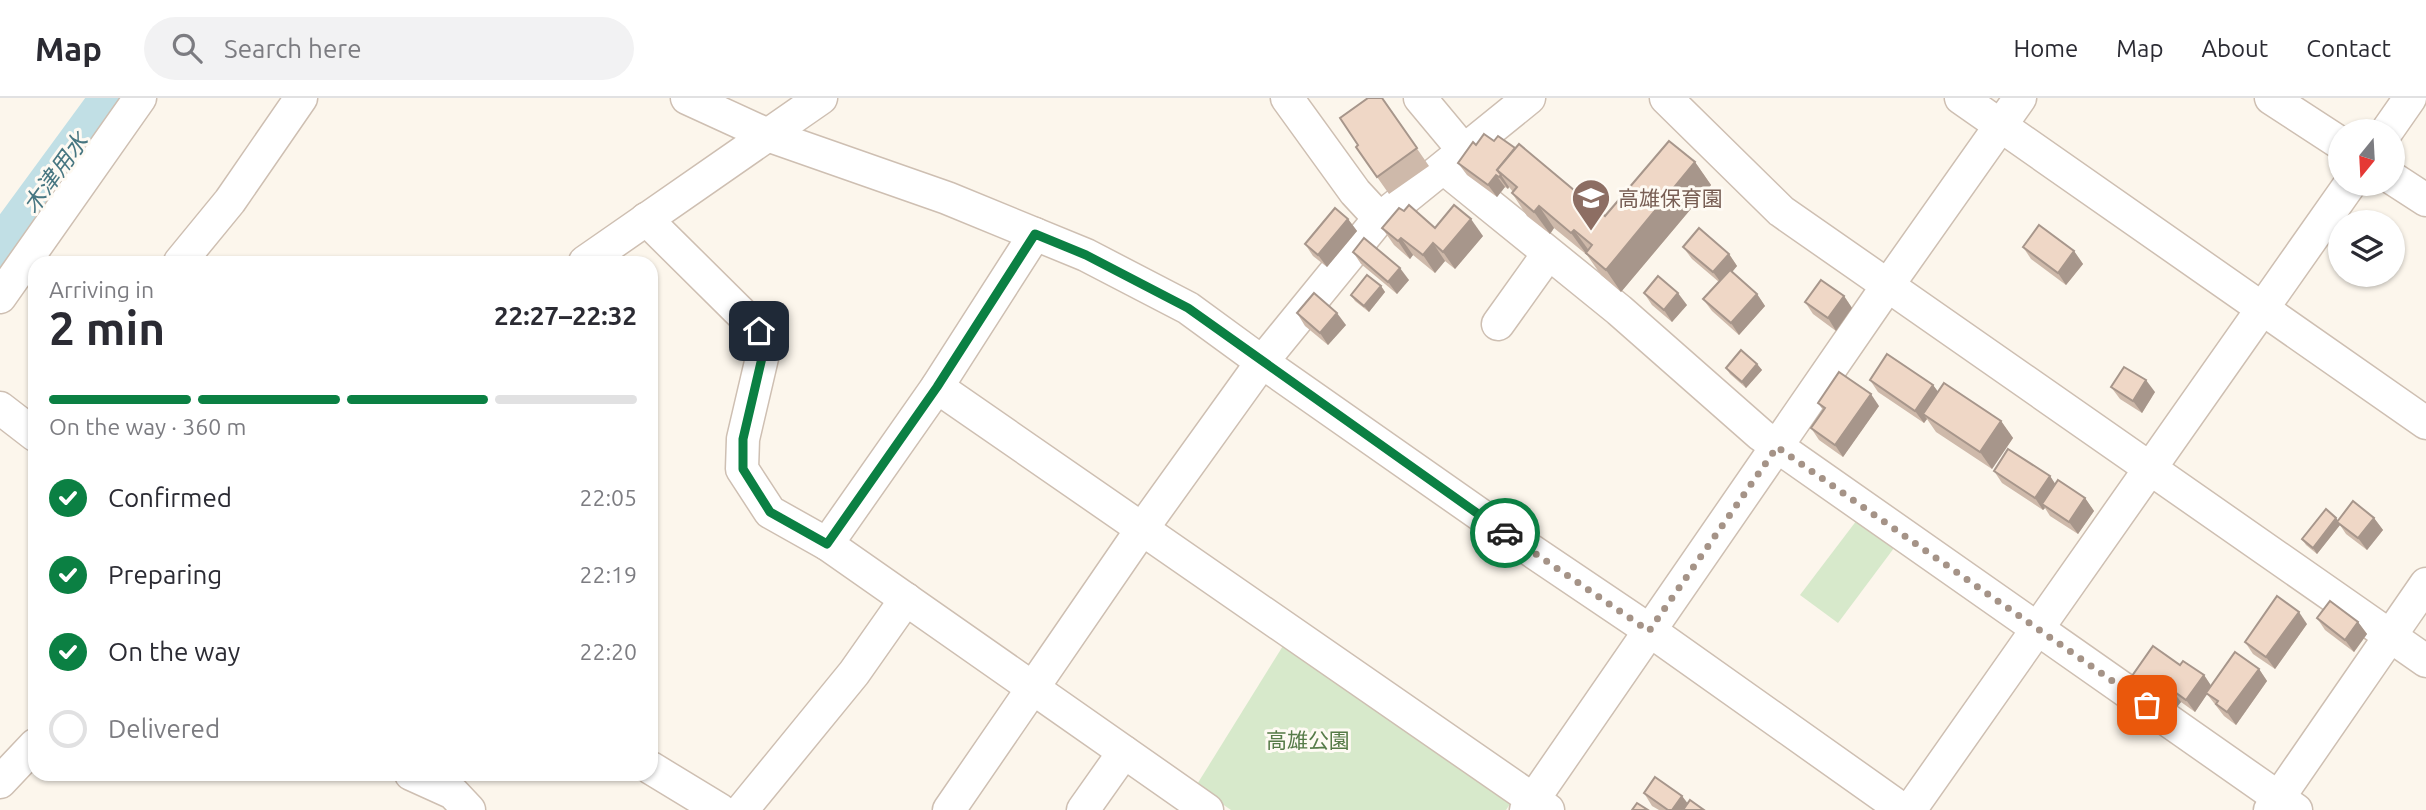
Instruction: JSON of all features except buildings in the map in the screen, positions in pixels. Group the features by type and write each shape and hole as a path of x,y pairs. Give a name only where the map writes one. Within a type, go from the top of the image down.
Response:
{"street":[{"path":"29,256 140,98"},
{"path":"185,256 230,201 301,98"},
{"path":"687,98 770,136 947,198 1086,255 1188,308 1529,550 1903,810"},
{"path":"594,256 742,152 770,136 821,98"},
{"path":"1287,98 1355,192 1380,219"},
{"path":"1420,98 1455,160 1548,254 1619,310 1777,447 2038,629 2281,806 2426,584"},
{"path":"949,810 1142,528 1262,362 1380,219 1530,98"},
{"path":"1666,98 1781,211 2426,661"},
{"path":"1961,98 2426,423"},
{"path":"937,387 1142,528 1536,807 1649,631 2020,98"},
{"path":"2271,98 2328,136"},
{"path":"2395,119 2410,98"},
{"path":"2405,186 2426,200"},
{"path":"1910,810 2342,196"},
{"path":"646,219 759,331 765,345 743,439 743,469 770,512 827,544 1207,810"},
{"path":"827,544 937,387 1035,234"},
{"path":"1499,324 1548,254"},
{"path":"0,297 28,257"},
{"path":"0,408 28,430"},
{"path":"742,810 854,673 906,599"},
{"path":"0,782 28,752"},
{"path":"1083,810 1124,752"},
{"path":"658,772 720,810"},
{"path":"426,781 453,793 470,810"}],"green space":[{"path":"1860,516 1897,544 1838,623 1800,595"},
{"name":"高雄公園","path":"1286,641 1516,795 1506,810 1231,810 1196,786"}],"waterway":[{"name":"木津用水","path":"0,248 110,98"}],"way so far":[{"path":"1505,533 1649,631 1777,447 2147,705"}],"place":[{"name":"高雄保育園","path":"1591,232"}],"route":[{"path":"759,331 765,345 743,439 743,469 770,512 827,544 937,387 1035,234 1086,255 1188,308 1505,533"}]}
